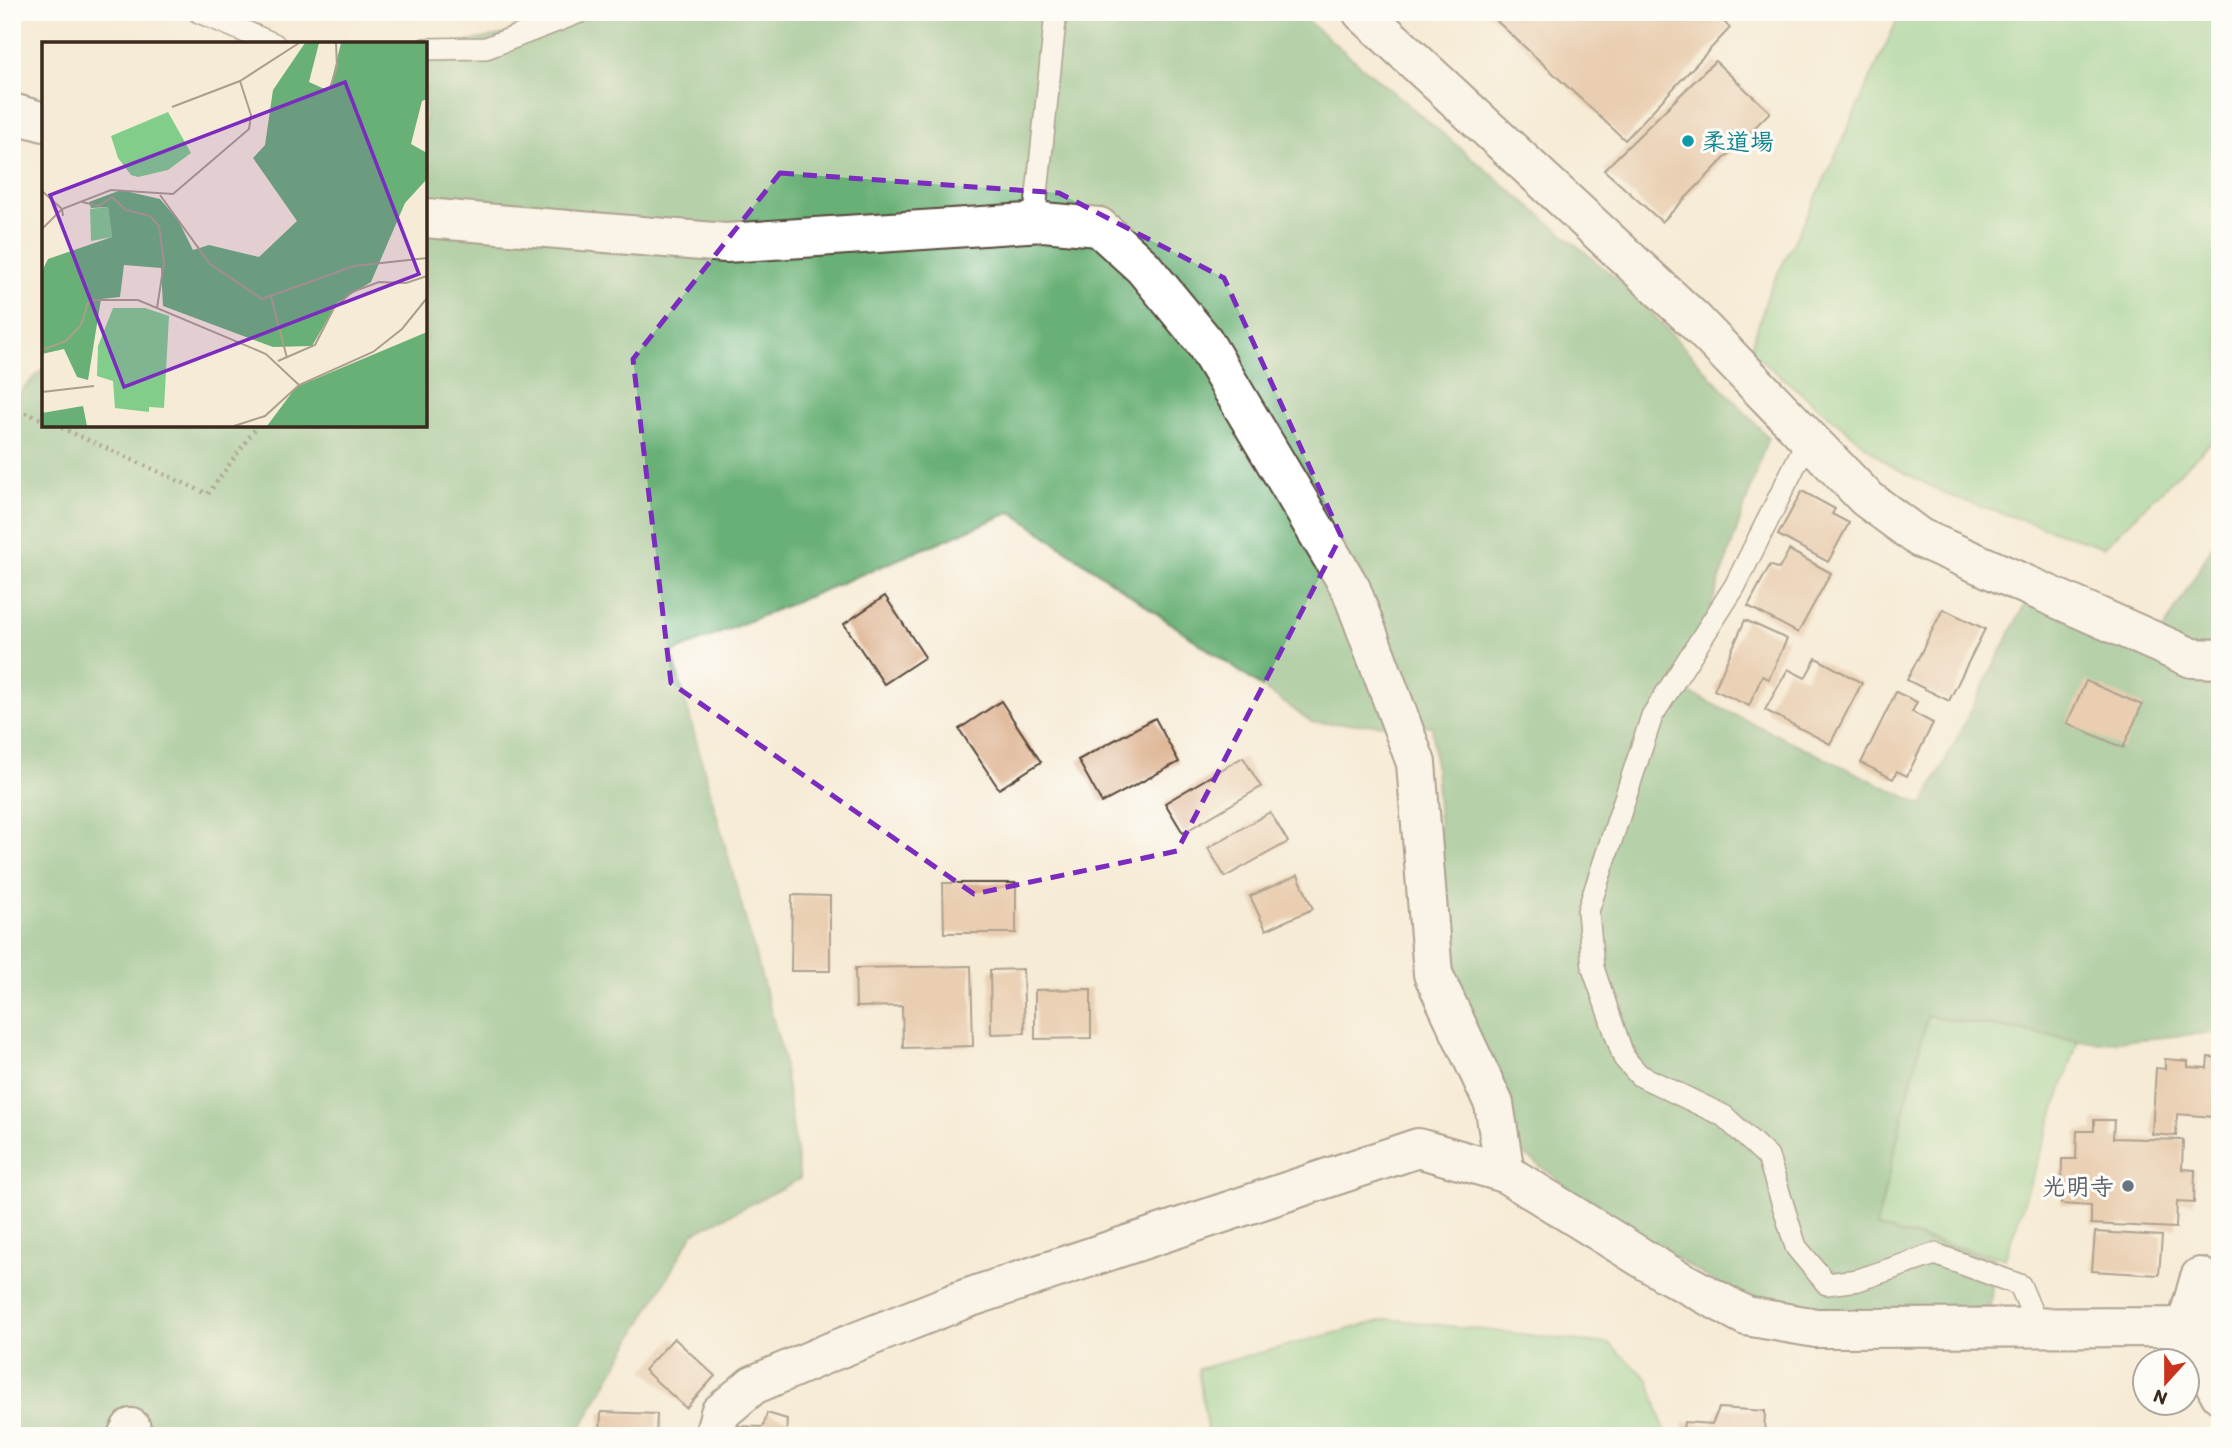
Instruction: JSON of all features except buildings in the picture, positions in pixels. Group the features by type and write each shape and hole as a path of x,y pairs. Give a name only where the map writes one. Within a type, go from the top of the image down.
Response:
{"street":[{"path":"1362,12 1694,320 1866,498 1920,538 2179,653 2192,658 2220,659"},
{"path":"12,113 42,121"},
{"path":"427,218 726,243 1034,223 1099,227 1143,267 1203,340 1351,589 1416,763 1433,974 1494,1104 1505,1173"},
{"path":"715,1436 720,1413 753,1385 828,1353 962,1300 1418,1148 1505,1173 1666,1273 1746,1316 1816,1328 2038,1327 2203,1320"},
{"path":"2200,1277 2203,1320 2220,1394"}],"lane":[{"path":"199,12 269,42"},
{"path":"427,49 486,48 580,12"},
{"path":"1034,223 1056,12"},
{"path":"1809,437 1735,586 1652,716 1588,911 1594,968 1624,1058 1639,1075 1724,1116 1768,1157 1796,1248 1827,1284 1858,1280 1935,1254 2020,1285 2038,1327"}],"path":[{"path":"12,408 42,419"},
{"path":"59,427 208,495 257,427"}],"highlighted area":[{"path":"780,173 1059,193 1224,278 1341,536 1177,851 974,894 671,683 633,359"}],"green space":[{"path":"616,12 1297,12 1630,290 1768,437 1683,690 1923,805 2027,600 2157,641 2220,533 2220,1032 2097,1043 1927,1016 1876,1227 1995,1259 1990,1308 1846,1314 1752,1305 1601,1212 1516,1148 1449,959 1432,726 1313,723 1012,512 672,653 782,1052 800,1179 693,1233 576,1436 12,1436 12,400 42,370 42,427 427,427 427,50"},
{"path":"1901,12 2220,12 2220,433 2104,547 1950,496 1889,465 1750,351 1769,291 1815,200"},
{"path":"1927,1016 2078,1041 2005,1258 1876,1227"},
{"path":"1388,1319 1609,1344 1649,1380 1666,1436 1208,1436 1198,1369"}],"place":[{"name":"柔道場","path":"1688,141"},
{"name":"光明寺","path":"2128,1186"}]}
